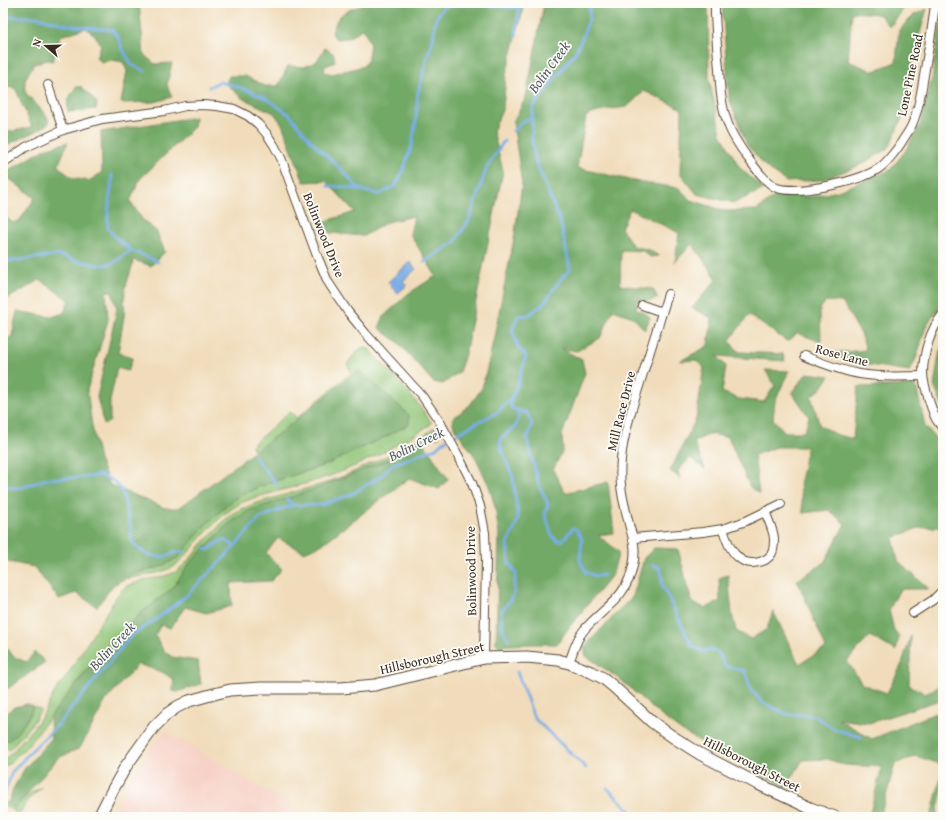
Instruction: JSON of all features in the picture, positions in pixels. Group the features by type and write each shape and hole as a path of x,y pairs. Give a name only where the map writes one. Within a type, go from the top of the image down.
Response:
{"street":[{"name":"Lone Pine Road","path":"715,3 722,102 728,125 736,142 750,162 776,188 788,190 806,189 835,184 865,176 882,166 901,144 913,123 919,104 932,32 935,3"},
{"path":"48,85 63,130"},
{"name":"Bolinwood Drive","path":"3,163 26,147 63,130 102,119 156,112 185,106 202,105 234,109 248,116 258,124 266,133 281,158 328,282 348,312 430,407 447,434 472,483 480,506 485,533 486,560 484,658"},
{"name":"Mill Race Drive","path":"569,663 577,640 583,630 623,591 630,578 634,561 634,548 621,485 621,458 632,407 668,294"},
{"path":"642,305 662,312"},
{"path":"943,314 930,337 925,356 923,376 936,419 943,429"},
{"name":"Rose Lane","path":"804,356 840,369 861,374 879,376 923,376"},
{"path":"633,538 723,529 746,521 781,504"},
{"path":"723,529 731,549 740,560 748,562 765,560 771,554 774,544 774,537 765,511"},
{"path":"913,613 933,600 943,590"},
{"name":"Hillsborough Street","path":"99,817 126,766 154,727 167,714 177,707 189,702 230,690 261,688 341,688 375,685 484,658 527,657 546,658 569,663 603,678 614,686 657,726 700,754 810,808 836,817"}],"shaded area":[{"path":"166,731 266,791 290,803 284,817 112,817 136,770 152,746"}],"green space":[{"path":"3,3 139,3 144,55 155,64 172,63 167,85 172,97 155,102 121,103 127,71 123,62 112,60 101,62 96,57 101,45 95,35 86,28 60,36 53,61 47,60 34,64 25,79 25,92 47,116 49,123 3,147 3,133 32,127 15,88 3,87"},
{"path":"363,3 523,3 522,14 506,75 503,108 493,131 503,171 465,354 459,372 443,384 433,382 398,342 379,328 384,316 409,293 436,276 410,234 414,216 387,222 364,236 330,233 323,222 355,212 326,181 304,182 282,124 274,113 242,98 226,83 229,76 245,76 265,86 278,86 288,66 304,67 316,62 325,48 334,54 335,62 325,66 324,72 332,74 364,66 368,58 370,43 363,28 349,38 336,39 332,33 339,17 346,11 363,5"},
{"path":"544,3 708,3 709,79 721,134 740,168 764,189 734,203 697,194 680,173 682,109 644,91 627,107 604,110 586,116 577,168 639,182 679,188 690,200 726,211 757,210 778,194 811,197 838,191 890,170 906,150 920,125 932,79 942,13 943,14 943,303 926,326 917,356 910,371 849,362 831,353 866,350 861,334 842,302 826,301 820,309 821,342 797,333 788,342 749,315 729,341 739,352 783,354 785,361 717,356 726,366 722,392 739,399 764,402 775,385 765,370 789,371 775,401 773,419 785,432 804,432 809,417 792,392 807,373 830,376 821,389 811,396 820,426 838,435 853,439 858,387 916,385 925,426 943,446 943,540 939,527 918,528 893,538 898,561 929,589 900,589 889,610 894,630 899,636 896,651 870,636 847,661 862,684 887,693 902,664 911,635 909,685 926,694 943,683 943,699 869,723 838,719 872,739 943,710 943,765 916,756 895,764 880,817 869,817 882,767 845,765 827,759 803,760 786,787 683,732 659,714 621,680 586,656 584,647 633,596 644,558 654,548 678,549 692,603 706,608 720,601 719,578 728,575 732,614 736,631 751,639 767,629 773,611 799,664 826,648 797,580 824,563 845,524 829,510 803,513 800,482 807,447 777,447 754,455 759,494 750,487 728,437 709,434 694,442 705,469 690,458 678,471 680,478 670,471 696,419 704,367 695,360 680,361 708,346 712,318 692,308 717,279 692,244 675,262 679,233 630,209 621,228 633,246 649,250 659,256 650,257 643,251 621,250 620,285 653,289 658,298 650,301 639,299 636,309 650,317 645,330 633,317 613,310 600,338 577,351 561,348 582,360 585,373 562,435 563,450 553,470 565,493 608,482 614,533 598,535 619,552 612,575 557,644 499,646 496,643 499,534 495,507 489,486 476,458 454,427 452,419 470,405 482,388 490,356 514,239 522,184 513,122 526,97"},
{"path":"722,3 908,3 890,27 879,14 852,12 848,61 873,71 896,62 899,30 914,15 927,9 912,60 905,112 888,149 856,167 821,180 786,182 766,167 747,145 729,98"},
{"path":"76,87 82,87 97,103 96,109 68,112 69,99"},
{"path":"195,117 194,127 140,179 130,201 142,219 157,232 165,252 151,266 134,260 125,289 124,316 118,353 133,357 128,371 117,368 110,401 110,421 104,425 97,397 117,309 112,292 106,291 108,320 87,390 99,460 110,485 165,508 179,508 290,425 359,370 409,415 409,424 328,464 269,483 238,496 206,524 179,557 160,567 131,574 113,585 97,607 76,593 59,599 34,567 3,561 3,342 12,336 17,311 51,317 64,313 69,300 40,280 3,300 3,237 6,234 3,228 3,215 13,223 20,220 35,198 3,174 47,148 68,142 58,166 72,178 89,181 102,172 101,132"},
{"path":"943,342 943,408 934,386 939,355"},
{"path":"364,347 368,348 409,393 431,422 430,425 380,454 341,472 243,502 217,521 175,566 158,573 128,579 131,574 160,567 179,557 206,524 238,496 269,483 328,464 409,424 290,425 255,452 252,446 253,444 288,413 291,412 297,418 352,372 347,364 358,350"},
{"path":"434,428 437,428 439,437 426,439 387,459 315,489 189,564 173,588 140,614 100,653 21,753 20,752 9,764 3,767 6,758 44,713 55,691 68,674 118,594 126,586 176,572 227,518 237,511 254,504 325,483 346,475 391,454"},
{"path":"422,441 448,479 439,489 409,478 321,545 304,552 278,538 266,553 282,569 271,581 231,583 232,606 206,613 185,607 170,628 161,625 155,635 163,650 172,657 198,661 201,684 177,692 172,691 174,680 164,673 138,664 106,700 80,748 58,758 15,808 8,804 13,789 25,768 51,739 50,717 100,654 140,614 173,588 189,564 227,525 248,511 315,489 348,476 387,460"},
{"path":"3,643 14,657 26,662 35,652 45,662 9,688 3,690"},
{"path":"27,704 33,706 23,725 9,741 3,739 3,717 14,707"},
{"path":"33,706 41,710 31,725 9,750 3,744 3,739 9,741 29,718"},
{"path":"943,768 943,786 936,817 931,817"},
{"path":"42,787 30,798 19,814 3,805 3,801 15,808 26,796"}],"water":[{"path":"410,262 416,269 403,281 407,285 398,293 388,282"}],"waterway":[{"path":"516,36 520,3"},
{"name":"Bolin Creek","path":"3,797 12,772 58,725 131,636 158,618 186,596 225,557 260,518 293,505 321,505 352,494 381,476 393,464 436,448 443,442 498,412 512,396 518,383 526,356 518,347 512,330 518,316 529,315 544,303 560,280 570,269 561,224 536,162 532,142 533,107 577,50 589,20 590,3"},
{"path":"209,87 219,82 236,86 264,97 290,115 312,142 343,171 356,186 364,191 380,194 396,185 412,145 418,93 433,40 436,18 444,7 450,5 471,4 519,8"},
{"path":"3,17 37,17 68,25 112,30 118,37 123,50 132,65 145,71"},
{"path":"513,131 523,121 532,118"},
{"path":"424,262 455,242 469,220 487,167 504,141"},
{"path":"112,174 108,228 116,238 131,250 158,262"},
{"path":"328,186 362,190"},
{"path":"3,259 10,261 59,255 77,261 100,265 112,264 131,250"},
{"path":"508,639 504,632 501,618 502,611 513,596 516,573 509,563 507,543 518,519 513,478 500,445 501,438 515,427 519,417 517,410 513,409 510,404 512,397"},
{"path":"517,410 527,413 532,424 527,439 539,485 548,504 545,514 552,536 558,541 563,540 573,528 577,530 582,539 580,561 586,572 596,576 604,575"},
{"path":"254,456 277,485"},
{"path":"3,485 21,488 46,479 89,477 98,475 103,476 113,481 122,490 130,524 131,540 136,547 148,555 161,557 175,552 184,552"},
{"name":"Bolin Creek","path":"287,499 293,505"},
{"path":"205,549 208,550 223,540 234,546"},
{"path":"653,565 660,568 662,585 692,646 702,651 711,650 718,652 725,666 745,671 750,688 762,702 786,714 815,716 834,729 861,737"},
{"path":"517,672 534,718 586,768"},
{"path":"607,788 637,817"}]}
